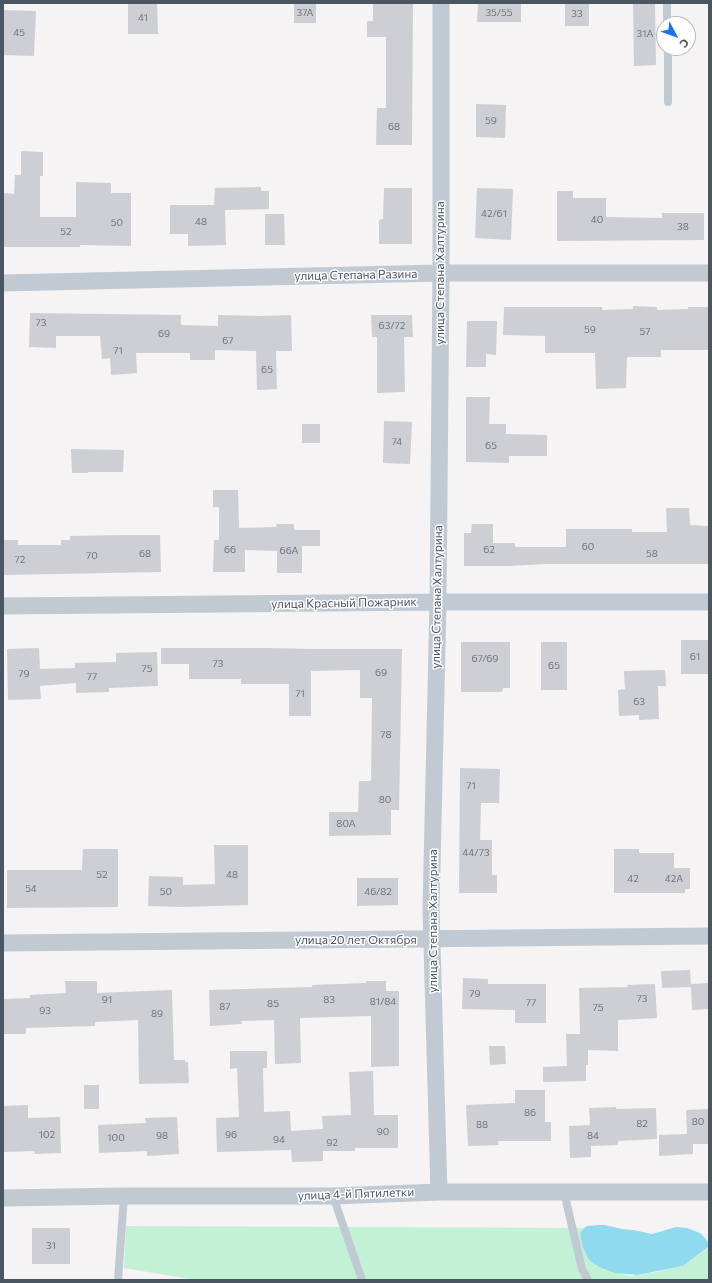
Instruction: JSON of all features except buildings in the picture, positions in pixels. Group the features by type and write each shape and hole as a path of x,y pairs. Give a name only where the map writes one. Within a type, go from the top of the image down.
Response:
{"street":[{"name":"улица Степана Халтурина","path":"440,1192 431,910 438,602 441,273 441,3"},
{"name":"улица Степана Разина","path":"3,283 441,273 709,273"},
{"name":"улица Красный Пожарник","path":"3,606 438,602 709,602"},
{"name":"улица 20 лет Октября","path":"3,943 709,936"},
{"name":"улица 4-й Пятилетки","path":"3,1198 124,1196 333,1196 440,1192 709,1192"}],"lane":[{"path":"667,3 668,16"},
{"path":"668,56 668,102"},
{"path":"564,1192 582,1270 588,1280"},
{"path":"118,1280 124,1196"},
{"path":"333,1196 362,1280"}],"green space":[{"path":"126,1226 584,1228 580,1233 582,1245 590,1261 599,1267 631,1276 683,1266 709,1247 709,1280 196,1280 124,1268"}],"water":[{"path":"605,1225 652,1234 676,1227 687,1228 700,1233 708,1242 708,1247 683,1266 637,1275 615,1273 599,1267 590,1261 582,1245 580,1233 584,1228 587,1226"}]}
